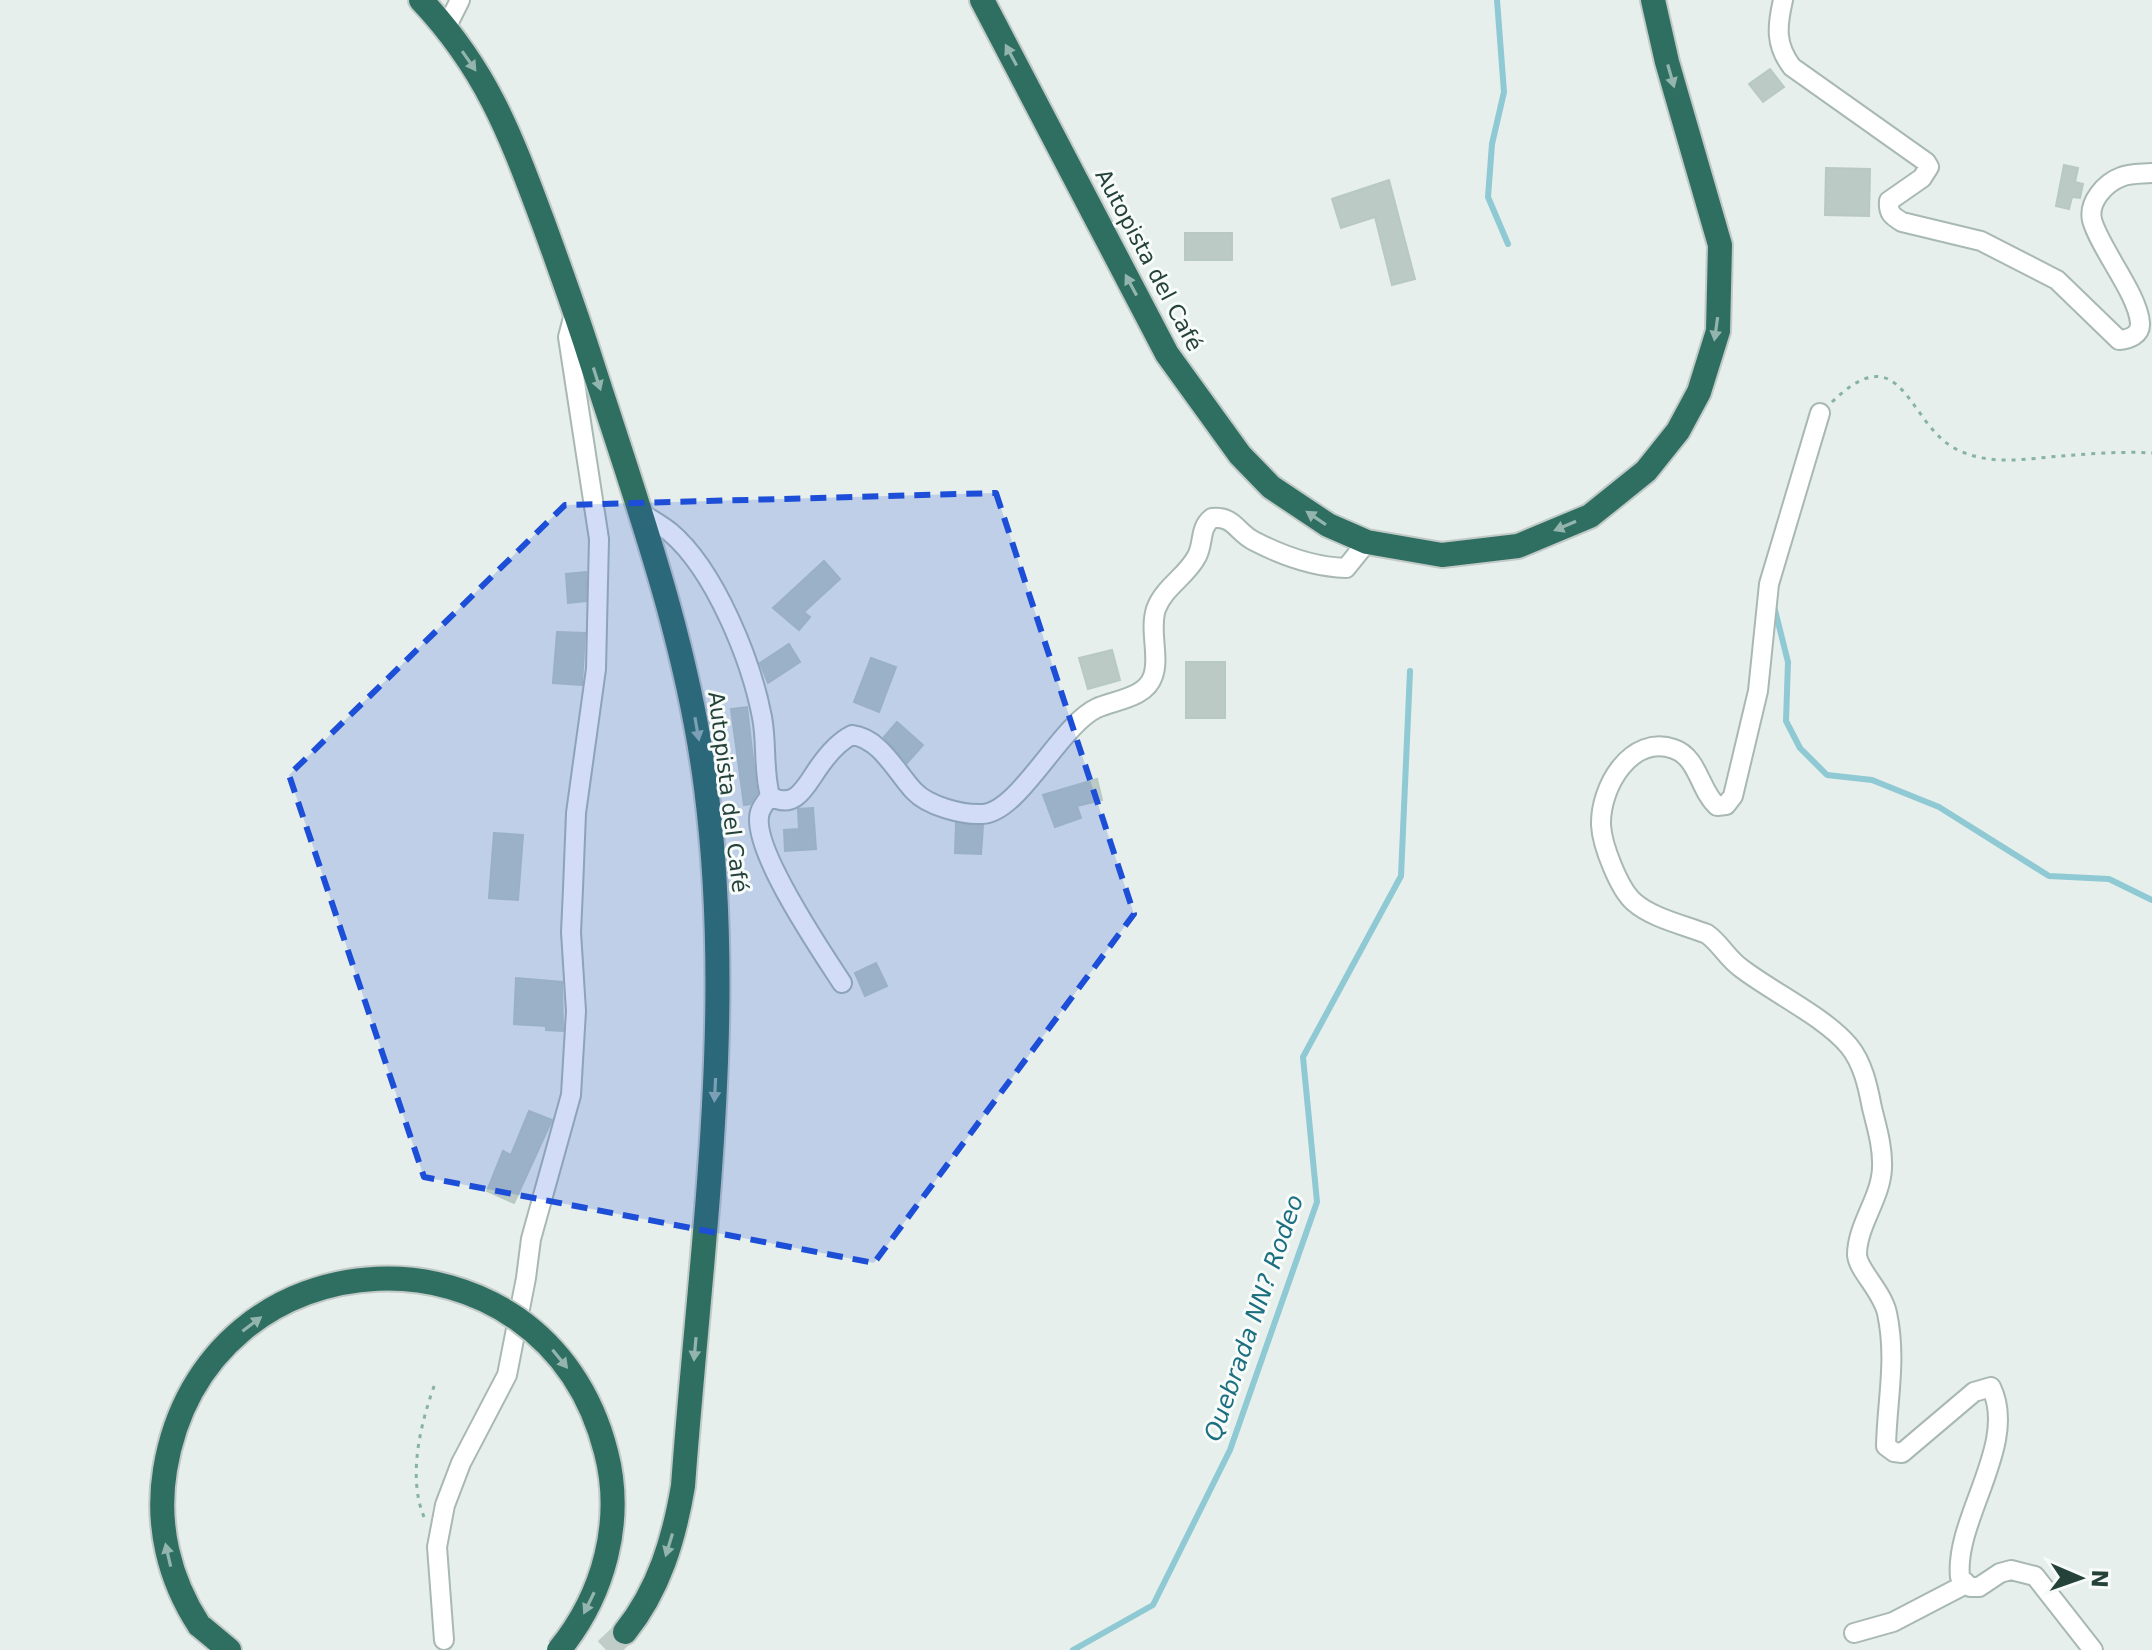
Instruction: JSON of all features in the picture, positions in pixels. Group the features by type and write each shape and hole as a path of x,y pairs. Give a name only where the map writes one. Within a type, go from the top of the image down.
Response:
{"highway":[{"name":"Autopista del Café","path":"421,0 446,28 493,98 512,139 575,310 676,625 699,741 711,831 717,921 714,1122 683,1486 673,1533 647,1601 625,1632"},
{"name":"Autopista del Café","path":"982,0 1167,354 1240,455 1271,487 1328,525 1367,542 1442,555 1518,546 1590,516 1646,471 1678,431 1699,392 1718,331 1720,245 1667,62 1653,0"},
{"path":"229,1650 199,1625 183,1601 172,1572 162,1512 163,1481 177,1421 191,1393 227,1344 276,1307 303,1293 332,1284 393,1277 453,1287 482,1298 508,1313 533,1331 555,1353 574,1377 589,1404 609,1462 612,1523 599,1583 586,1611 559,1650"}],"street":[{"path":"446,28 460,0"},
{"path":"1783,0 1777,26 1781,53 1792,67 1882,129 1929,167 1922,178 1889,201 1888,210 1892,217 1981,241 2057,280 2119,340 2130,339 2138,333 2140,324 2135,305 2091,218 2095,200 2107,184 2123,175 2152,173"},
{"path":"444,1640 437,1547 445,1505 461,1463 507,1375 531,1239 571,1095 576,1011 571,932 576,813 596,669 599,604 599,539 568,337 575,310"},
{"path":"1820,413 1769,584 1758,691 1733,796 1726,805 1717,806 1709,799 1690,761 1677,749 1647,748 1632,754 1618,771 1603,809 1602,832 1621,887 1635,904 1707,934 1740,968 1850,1047 1863,1071 1883,1165 1879,1191 1862,1233 1857,1258 1860,1267 1881,1294 1890,1331 1892,1387 1886,1446 1902,1453 1974,1392 1991,1387 1996,1396 1998,1427 1989,1469 1972,1514 1959,1566 1960,1577 1966,1584 1979,1587 2000,1573 2011,1570 2035,1576 2093,1650"},
{"path":"640,512 671,533 693,557 739,635 763,720 764,775 770,796 760,813 765,845 795,909 842,983"},
{"path":"770,796 789,801 798,797 831,751 852,735 868,741 915,793 929,801 980,815 992,813 1014,796 1087,714 1136,694 1147,686 1154,675 1156,610 1162,597 1196,559 1205,523 1212,518 1230,520 1246,537 1257,543 1327,568 1346,568 1367,542"},
{"path":"1854,1633 1893,1622 1966,1584"}],"path":[{"path":"1820,413 1853,385 1882,377 1891,380 1911,400 1938,436 1955,449 1976,457 1997,461 2152,453"},
{"path":"436,1381 428,1403 416,1484 420,1508 437,1547"}],"highlighted area":[{"path":"996,493 1134,914 874,1263 424,1177 289,775 565,505"}],"building":[{"path":"1770,69 1784,87 1763,102 1749,84"},
{"path":"2064,165 2078,168 2075,182 2083,184 2080,198 2072,197 2069,209 2056,206"},
{"path":"1826,168 1870,169 1869,216 1825,215"},
{"path":"1389,180 1415,279 1392,285 1375,217 1341,228 1332,199"},
{"path":"1185,233 1232,233 1232,260 1185,260"},
{"path":"824,561 840,579 804,612 810,617 799,630 773,608"},
{"path":"586,572 586,601 568,603 566,574"},
{"path":"557,632 585,633 582,685 553,683"},
{"path":"789,644 800,662 768,683 760,663"},
{"path":"1112,650 1120,680 1088,689 1079,658"},
{"path":"871,658 896,667 879,712 854,702"},
{"path":"1186,662 1225,662 1225,718 1186,718"},
{"path":"747,707 757,793 750,804 744,805 731,709"},
{"path":"897,722 923,745 907,763 884,737"},
{"path":"1097,779 1102,800 1077,806 1081,818 1055,827 1043,795"},
{"path":"813,808 816,849 785,851 784,830 799,829 798,809"},
{"path":"956,823 983,826 981,854 955,853"},
{"path":"494,833 523,835 518,900 489,898"},
{"path":"876,963 887,986 865,996 855,973"},
{"path":"516,978 562,982 563,1031 546,1030 546,1026 514,1024"},
{"path":"529,1111 552,1120 514,1203 487,1191 503,1151 511,1155"}],"waterway":[{"path":"1497,0 1504,92 1492,144 1488,197 1508,244"},
{"path":"1774,606 1788,662 1786,721 1800,748 1827,775 1872,780 1939,807 2049,876 2109,879 2152,900"},
{"name":"Quebrada NN? Rodeo","path":"1073,1650 1153,1605 1230,1450 1317,1202 1303,1057 1401,876 1410,671"}],"tunnel":[{"path":"606,1650 625,1632"}]}
